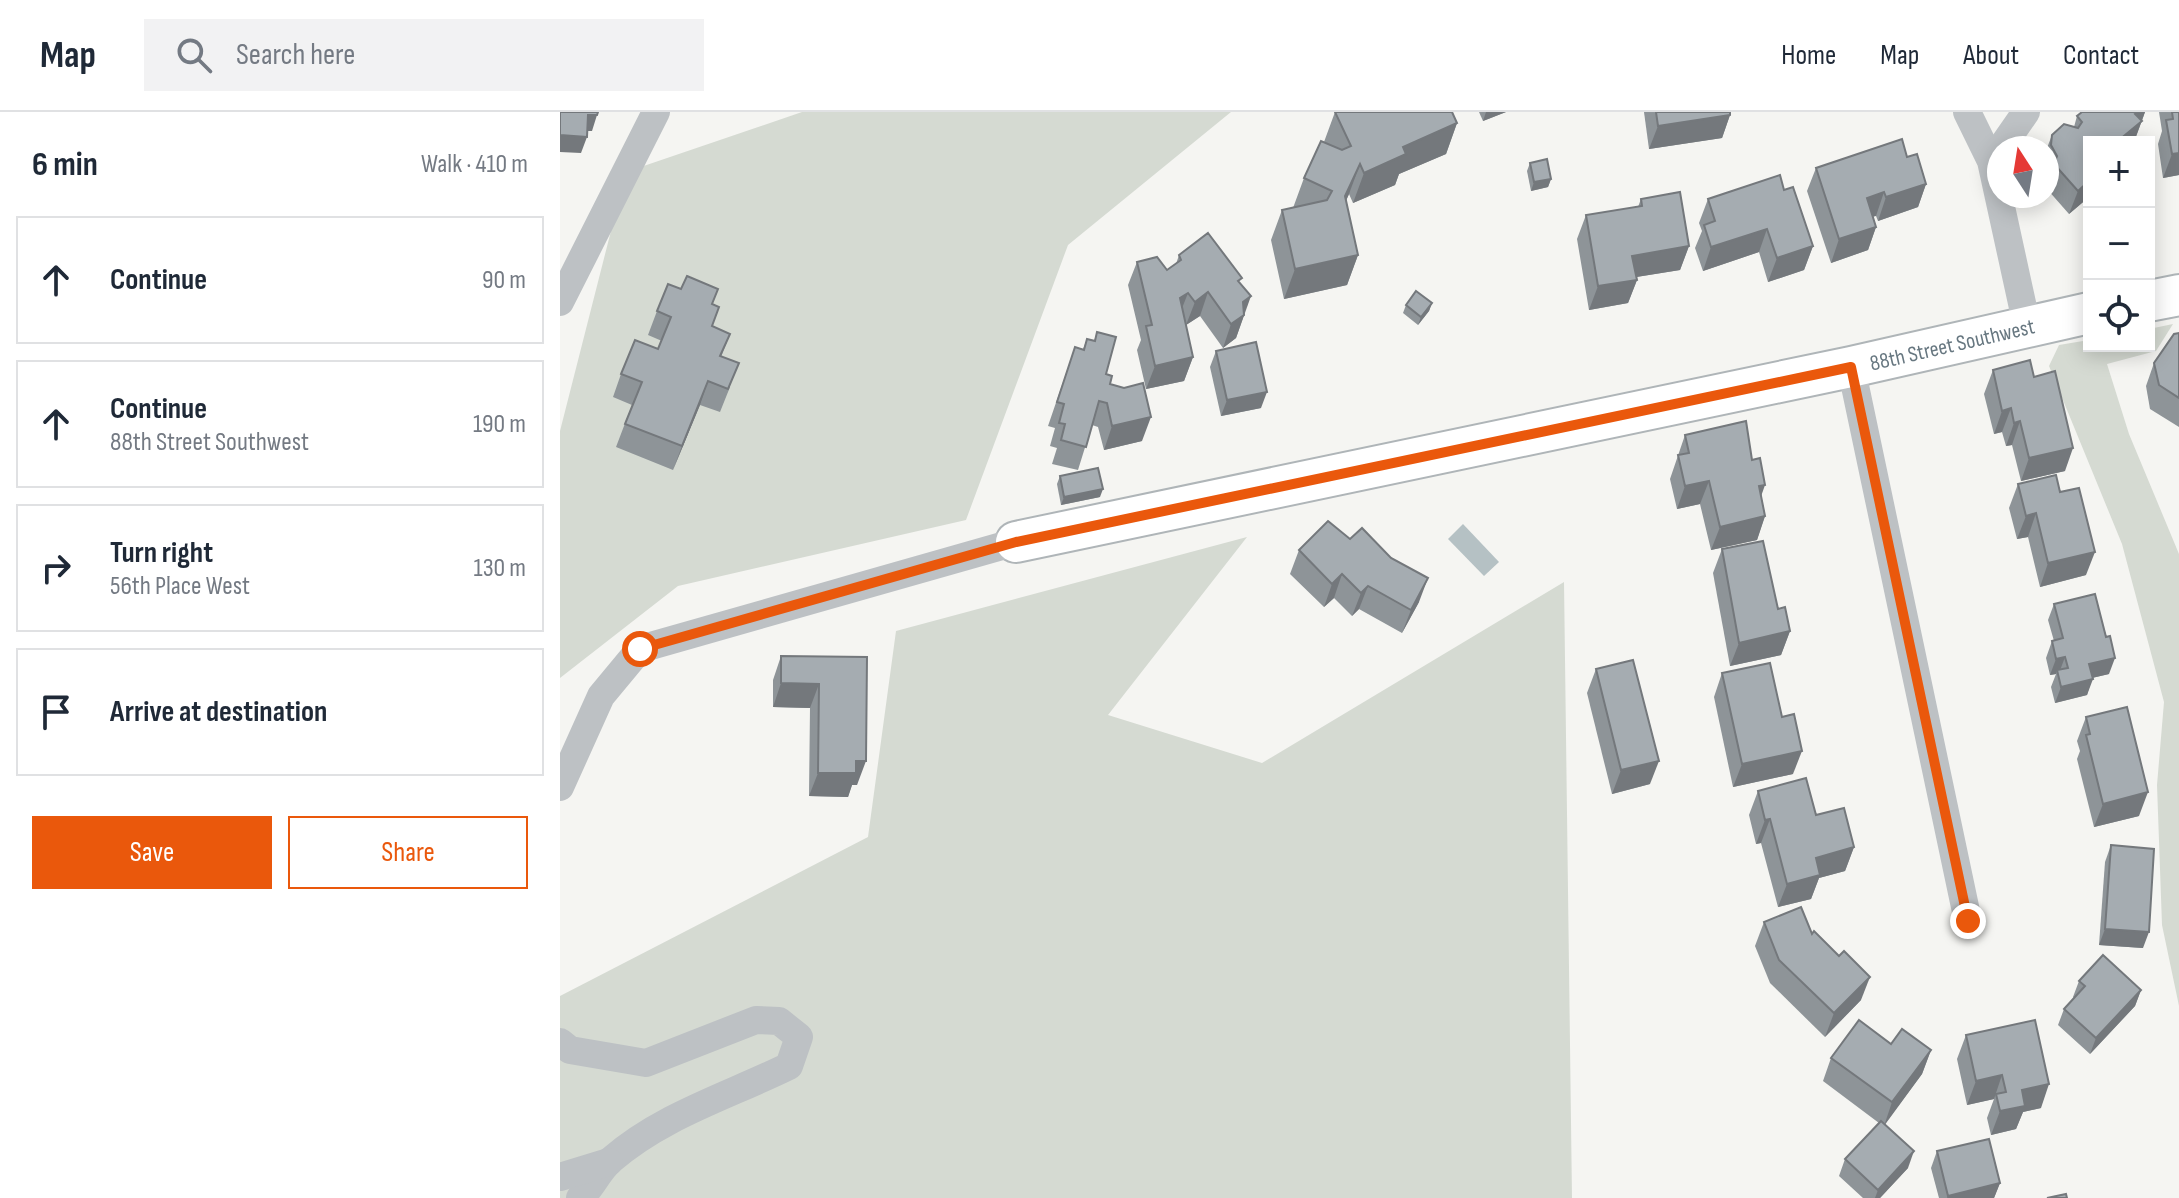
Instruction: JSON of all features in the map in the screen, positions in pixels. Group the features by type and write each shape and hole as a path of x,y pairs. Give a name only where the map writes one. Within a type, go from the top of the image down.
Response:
{"street":[{"path":"560,302 656,112"},
{"path":"1967,112 1987,139"},
{"path":"2009,136 2026,112"},
{"path":"2007,208 2027,326"},
{"path":"2155,300 2179,295"},
{"name":"88th Street Southwest","path":"1016,542 1851,367 2083,314"},
{"path":"1851,367 1968,921"},
{"path":"560,787 601,696 640,649 1016,542"},
{"path":"560,1042 570,1050 646,1063 756,1020 779,1021 799,1037 789,1066 737,1092 681,1112 609,1162 580,1198"},
{"path":"560,1177 609,1162"}],"shaded area":[{"path":"802,112 1231,112 1068,245 966,520 678,586 560,678 560,431 626,172"},
{"path":"2173,324 2155,351 2155,328"},
{"path":"2083,341 2083,352 2152,352 2107,364 2129,434 2179,554 2179,1006 2162,925 2157,785 2164,702 2122,544 2049,366 2059,345"},
{"path":"1463,524 1499,562 1484,576 1448,539"},
{"path":"1247,537 1108,715 1262,763 1564,582 1572,1198 560,1198 560,996 868,837 896,631"}],"building":[{"path":"560,112 598,112 597,115 588,115 587,137 560,135"},
{"path":"1335,112 1452,112 1457,123 1403,147 1406,154 1364,173 1360,164 1345,196 1358,255 1295,269 1282,210 1327,200 1332,191 1304,178 1321,141 1342,150 1351,146"},
{"path":"1656,112 1730,112 1730,115 1658,126"},
{"path":"2082,112 2138,112 2135,114 2142,121 2124,136 2083,136 2083,186 2078,191 2059,170 2059,136 2052,136 2064,124 2078,128 2082,122 2077,116"},
{"path":"2172,112 2179,112 2179,153 2172,154 2166,120 2173,119"},
{"path":"1902,139 1907,157 1917,154 1926,184 1886,197 1884,192 1867,198 1876,227 1839,239 1816,168"},
{"path":"1547,159 1551,179 1534,182 1530,163"},
{"path":"1780,175 1784,190 1793,187 1813,246 1777,258 1767,229 1711,247 1704,225 1715,221 1708,199"},
{"path":"1680,192 1689,246 1632,256 1637,280 1598,286 1586,215 1642,206 1641,199"},
{"path":"1208,233 1242,278 1238,281 1251,296 1243,302 1244,315 1231,324 1208,292 1195,302 1188,293 1180,298 1193,357 1155,366 1146,326 1152,325 1137,262 1157,257 1167,270 1181,260 1179,255"},
{"path":"687,276 718,289 712,304 719,307 712,326 730,334 720,356 739,363 728,389 708,381 682,446 625,424 642,382 621,374 635,340 658,349 671,317 657,311 668,284 681,289"},
{"path":"1416,291 1432,303 1421,317 1406,305"},
{"path":"1097,332 1116,337 1106,374 1112,376 1110,384 1124,388 1143,383 1151,417 1112,426 1107,403 1099,401 1086,447 1061,440 1065,424 1059,423 1064,404 1057,402 1075,347 1084,350 1087,339 1095,341"},
{"path":"2179,333 2179,398 2159,385 2154,363 2174,334"},
{"path":"1256,342 1267,392 1227,400 1216,351"},
{"path":"2030,360 2034,377 2055,371 2073,448 2029,458 2020,421 2014,423 2011,408 2002,411 1993,370"},
{"path":"1746,421 1752,460 1760,458 1765,485 1759,486 1765,516 1720,527 1709,481 1685,486 1678,455 1689,453 1685,435"},
{"path":"1098,468 1103,489 1064,497 1060,476"},
{"path":"2056,475 2060,492 2079,488 2095,552 2048,563 2036,513 2026,516 2018,484"},
{"path":"1328,521 1350,539 1362,528 1391,558 1428,578 1411,610 1368,586 1361,593 1342,574 1332,584 1299,550"},
{"path":"1763,541 1778,609 1785,607 1790,631 1739,643 1722,549"},
{"path":"2095,594 2115,658 2089,664 2093,679 2061,687 2057,670 2068,668 2065,657 2056,659 2052,641 2063,638 2054,604"},
{"path":"781,656 867,657 866,761 856,761 856,773 818,773 819,684 781,683"},
{"path":"1633,660 1659,761 1621,770 1596,669"},
{"path":"1770,663 1782,717 1794,714 1802,751 1742,764 1722,673"},
{"path":"2127,707 2148,792 2103,804 2086,735 2090,734 2086,717"},
{"path":"1806,778 1816,815 1844,808 1854,847 1816,858 1820,875 1787,884 1770,819 1765,820 1758,791"},
{"path":"2111,845 2154,849 2149,932 2105,929"},
{"path":"1801,907 1812,934 1814,931 1839,956 1844,951 1870,977 1834,1013 1779,960 1764,922"},
{"path":"2103,955 2141,990 2096,1038 2064,1009 2085,986 2079,981"},
{"path":"1859,1020 1891,1044 1902,1029 1931,1050 1892,1102 1831,1058"},
{"path":"2035,1020 2049,1084 2022,1090 2025,1106 2000,1111 1996,1094 2006,1092 2002,1075 1976,1081 1966,1035"},
{"path":"1881,1121 1914,1151 1878,1190 1845,1159"},
{"path":"1989,1139 2000,1183 1948,1196 1937,1151"}],"route":[{"path":"640,649 1016,542 1532,431 1851,367 1968,921"}]}
